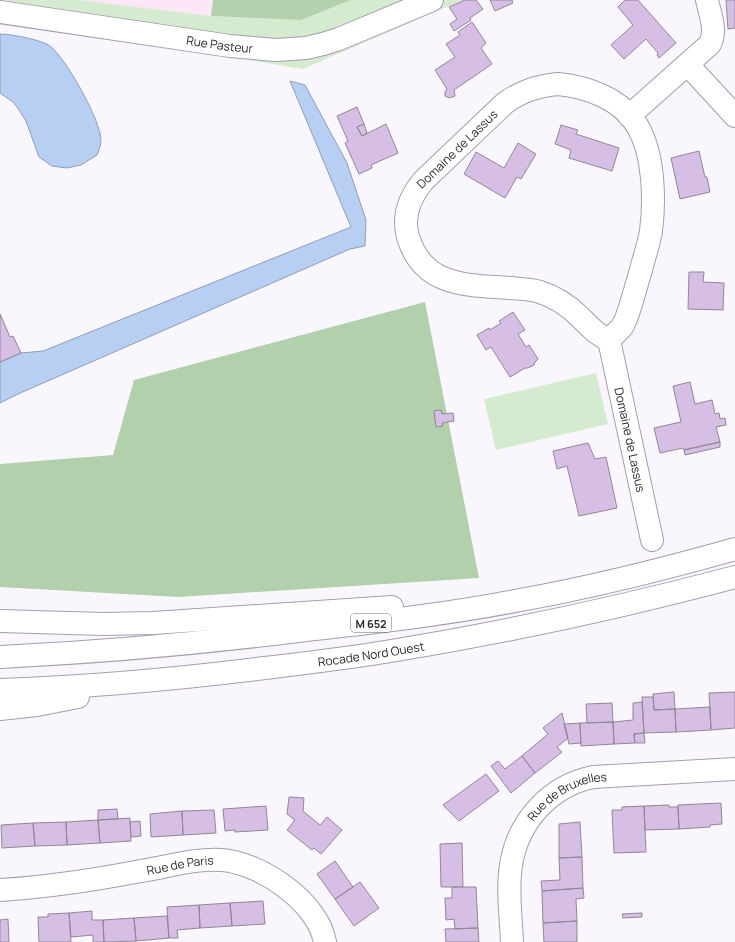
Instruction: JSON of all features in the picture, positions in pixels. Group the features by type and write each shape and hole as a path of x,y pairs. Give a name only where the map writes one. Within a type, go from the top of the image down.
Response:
{"main road":[{"name":"Rue Pasteur","path":"0,12 230,46 291,50 323,44 339,39 432,0"},
{"path":"629,116 708,47 712,40 713,29 707,0"},
{"path":"688,65 735,116"},
{"name":"Domaine de Lassus","path":"558,84 572,86 600,94 617,105 638,126 647,149 653,180 652,216 647,246 629,310 622,327 609,340 598,335 571,309 555,298 527,289 471,285 454,282 437,276 427,270 418,260 412,249 406,223 410,200 415,190 505,103 517,94 531,88 558,84"},
{"name":"Domaine de Lassus","path":"609,340 652,540"},
{"name":"M 652","path":"0,657 64,654 196,643 380,622 467,610 578,588 660,569 735,549"},
{"name":"Rocade Nord Ouest","path":"0,690 145,681 208,675 350,657 436,644 583,614 735,577"},
{"path":"0,621 96,624 153,623 343,609 521,600"},
{"path":"0,709 60,701 145,681"},
{"name":"Rue de Bruxelles","path":"512,942 510,865 519,836 526,823 546,800 569,785 580,780 593,777 735,768"},
{"name":"Rue de Paris","path":"0,890 79,882 197,861 222,860 247,865 272,877 301,901 317,919 325,942"}],"shaded area":[{"path":"78,0 213,0 211,16"}],"green space":[{"path":"0,0 78,0 211,16 301,20 351,0 463,0 303,69 0,20"},
{"path":"213,0 351,0 301,20 211,16"},
{"path":"425,302 479,578 178,597 0,587 0,464 113,455 134,380"},
{"path":"596,373 608,424 496,450 484,399"}],"water":[{"path":"0,34 19,36 46,44 57,53 82,90 95,119 101,140 97,155 81,165 67,168 52,166 39,157 26,121 13,102 0,93"},
{"path":"290,81 305,85 347,163 366,220 365,246 350,249 0,403 0,362 21,353 43,351 351,227"}],"building":[{"path":"465,0 476,0 483,9 470,18 471,20 454,31 450,24 457,19 449,7"},
{"path":"490,0 512,0 513,3 495,11"},
{"path":"625,0 638,0 676,43 659,58 657,55 658,53 646,39 624,59 611,45 633,25 618,7"},
{"path":"726,0 735,0 735,28 728,29"},
{"path":"472,22 486,43 481,48 492,64 454,90 455,96 449,98 445,96 447,89 435,70 455,57 446,44 460,35 458,32"},
{"path":"357,107 364,124 357,127 362,136 386,124 398,153 371,165 372,168 359,174 345,143 348,141 337,116"},
{"path":"364,124 367,133 362,136 357,127"},
{"path":"561,125 578,130 576,134 619,148 612,171 569,158 571,150 555,144"},
{"path":"518,143 536,154 521,179 517,177 505,198 464,174 476,152 504,168"},
{"path":"699,151 710,192 680,199 671,158"},
{"path":"689,272 704,272 703,282 724,283 723,310 688,309"},
{"path":"513,312 525,330 518,334 526,347 529,345 538,359 534,365 525,368 510,377 491,347 486,350 477,335 489,328 490,330 501,323 499,321"},
{"path":"0,314 10,337 13,336 21,353 0,362"},
{"path":"690,382 695,404 712,400 715,414 719,413 720,419 725,418 726,425 716,427 720,442 684,450 683,448 660,453 654,428 681,422 673,386"},
{"path":"441,410 442,414 453,413 454,421 442,423 443,426 436,427 434,411"},
{"path":"720,442 720,447 685,455 684,450"},
{"path":"588,443 595,459 606,457 617,508 579,516 567,466 557,469 553,451"},
{"path":"674,692 675,709 654,710 653,694"},
{"path":"735,692 735,728 711,730 709,693"},
{"path":"642,697 653,697 654,710 675,709 676,732 644,733"},
{"path":"642,702 644,733 634,734 635,743 614,744 613,722 633,720 633,703"},
{"path":"612,703 613,722 587,723 586,704"},
{"path":"710,707 711,730 676,732 675,709"},
{"path":"562,713 568,738 557,747 562,752 535,773 522,756 548,734 543,728"},
{"path":"613,722 614,744 581,746 580,723"},
{"path":"580,723 581,743 569,744 564,724"},
{"path":"644,733 645,743 635,743 634,734"},
{"path":"522,756 535,773 511,793 491,766 498,761 505,769"},
{"path":"486,774 499,791 459,821 443,805"},
{"path":"289,797 304,798 303,811 320,825 327,817 342,830 321,854 314,848 312,850 287,830 295,820 287,814"},
{"path":"721,803 722,824 710,825 710,827 679,829 678,805"},
{"path":"669,805 669,807 678,807 679,829 645,830 644,806"},
{"path":"266,806 268,830 235,832 235,830 225,831 223,809"},
{"path":"644,806 646,852 614,853 612,810 622,810 622,807"},
{"path":"117,809 118,819 98,820 98,810"},
{"path":"214,810 216,833 183,835 182,811"},
{"path":"182,811 183,835 151,837 150,814"},
{"path":"130,818 131,841 100,843 98,820"},
{"path":"98,820 100,843 67,845 66,822"},
{"path":"140,821 141,836 131,837 130,822"},
{"path":"66,822 67,845 35,846 33,823"},
{"path":"580,822 582,857 559,858 559,824"},
{"path":"33,823 35,846 2,848 1,825"},
{"path":"462,843 463,887 441,887 440,844"},
{"path":"582,857 583,888 542,891 541,881 560,880 559,858"},
{"path":"335,861 353,887 335,899 317,874"},
{"path":"360,882 379,908 354,926 335,899"},
{"path":"452,887 476,887 478,928 455,929 454,919 446,920 445,898 452,898"},
{"path":"583,888 584,898 576,899 577,921 543,923 542,891"},
{"path":"263,901 265,924 232,926 230,903"},
{"path":"230,903 232,926 200,928 199,905"},
{"path":"199,905 200,928 177,930 178,938 169,938 167,907"},
{"path":"92,911 92,920 103,920 104,942 93,942 93,935 71,937 69,913"},
{"path":"69,913 71,942 39,942 38,917 48,917 48,914"},
{"path":"642,913 642,917 623,918 622,914"},
{"path":"167,916 169,938 136,941 134,918"},
{"path":"134,918 136,941 104,942 103,920"},
{"path":"8,919 9,942 0,942 0,920"},
{"path":"577,921 577,942 544,942 543,923"},
{"path":"478,928 479,942 446,942 445,929"}]}
